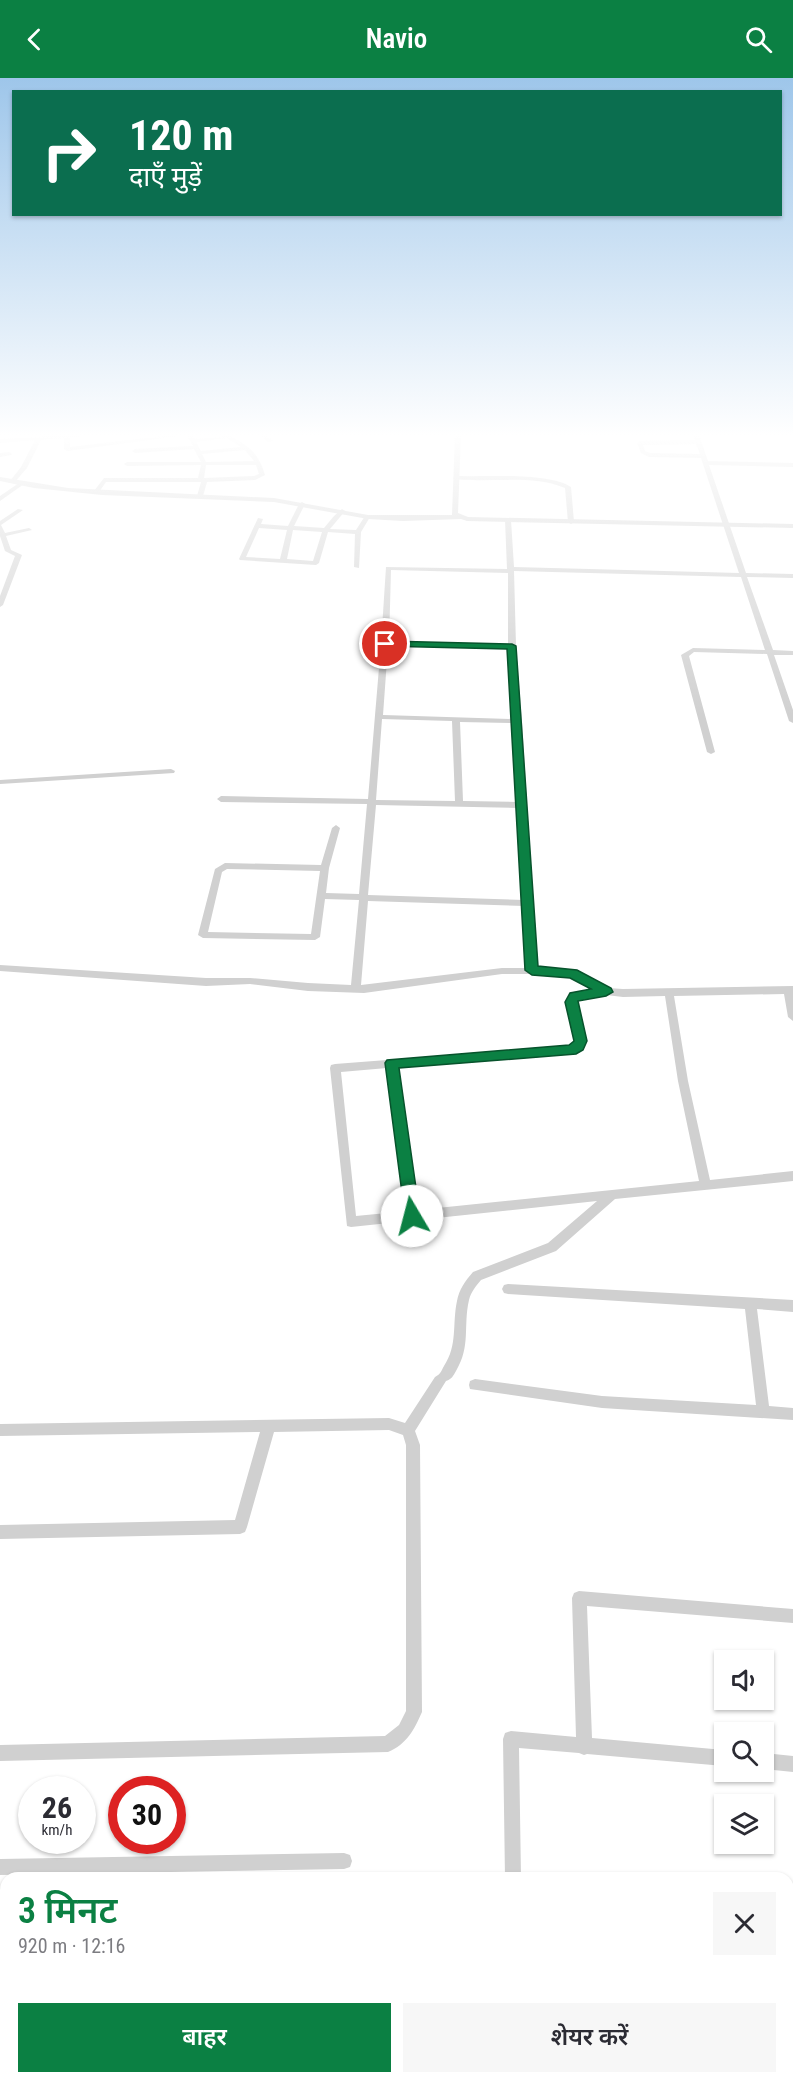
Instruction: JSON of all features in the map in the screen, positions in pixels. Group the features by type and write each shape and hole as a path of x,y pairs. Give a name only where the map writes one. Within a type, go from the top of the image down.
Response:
{"street":[{"path":"255,529 242,559 316,563 324,531"},
{"path":"286,529 358,532"},
{"path":"283,561 291,529"},
{"path":"357,567 360,529"},
{"path":"509,529 512,646 532,970"},
{"path":"728,529 793,721"},
{"path":"8,551 1,531 29,530"},
{"path":"0,552 8,551 19,555 0,605"},
{"path":"356,988 380,717 388,568 793,576"},
{"path":"0,580 11,580"},
{"path":"385,644 512,646"},
{"path":"711,752 685,655 693,650 793,653"},
{"path":"380,717 518,721"},
{"path":"456,719 459,804"},
{"path":"0,782 171,771"},
{"path":"221,799 522,805"},
{"path":"325,868 225,866 218,871 203,935 315,938 325,868 336,828"},
{"path":"321,896 528,903"},
{"path":"0,968 206,982 250,981 308,987 356,988 502,970 532,970 572,973 606,992"},
{"path":"793,1017 790,990 606,992 574,997 571,1002 580,1041 578,1047 571,1050 335,1068 351,1222 793,1176"},
{"path":"669,993 683,1081 705,1185"},
{"path":"392,1063 412,1216"},
{"path":"408,1430 459,1350 462,1302 469,1284 477,1276 552,1247 612,1195"},
{"path":"508,1289 793,1306"},
{"path":"750,1303 763,1412"},
{"path":"475,1385 602,1402 793,1414"},
{"path":"0,1430 389,1424 408,1430"},
{"path":"0,1532 240,1527 269,1425"},
{"path":"0,1753 388,1744 405,1731 414,1712 413,1445 408,1430"},
{"path":"584,1747 579,1598 793,1616"},
{"path":"513,1872 511,1739 714,1757"},
{"path":"774,1762 793,1764"},
{"path":"0,1867 344,1861"}],"route":[{"path":"385,644 512,646 532,970 572,973 585,978 606,992 574,997 571,1002 580,1041 578,1047 571,1050 392,1063 412,1216"}]}
